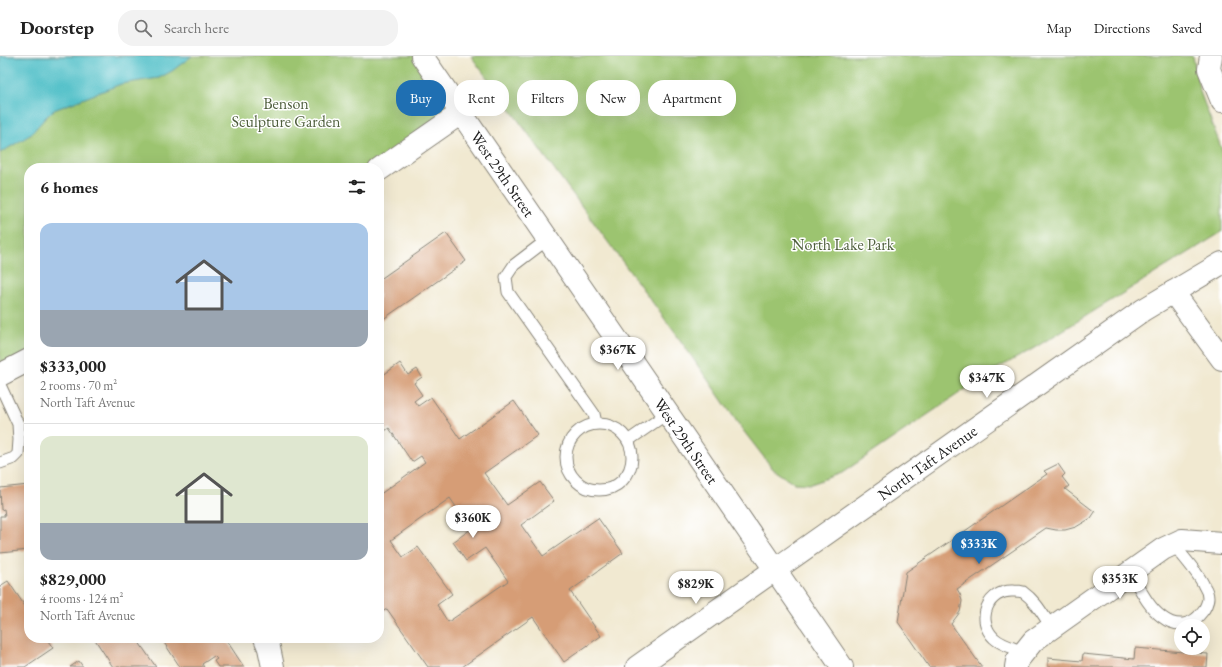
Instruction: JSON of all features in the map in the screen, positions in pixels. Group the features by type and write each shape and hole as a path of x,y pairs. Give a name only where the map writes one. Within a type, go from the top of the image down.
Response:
{"main road":[{"name":"West 29th Street","path":"422,56 454,103"},
{"path":"1211,56 1209,69 1222,101"},
{"path":"384,167 457,116"},
{"name":"West 29th Street","path":"463,116 842,667"},
{"name":"North Taft Avenue","path":"637,667 1143,310 1222,263"},
{"path":"1173,292 1222,359"},
{"path":"0,375 24,363"},
{"path":"1020,660 1033,641 1163,549 1182,540 1222,544"},
{"path":"268,643 270,648 273,667"}],"lane":[{"path":"548,239 514,265 506,277 508,292 594,414 596,423"},
{"path":"0,385 18,424 19,440 18,454 14,458 0,462"},
{"path":"629,440 668,413"},
{"path":"596,423 615,427 629,440 633,459 630,468 626,477 611,488 592,490 583,486 569,473 566,464 567,445 572,436 587,425 596,423"},
{"path":"1130,572 1144,596 1163,618 1173,623 1183,625 1193,622 1205,609 1208,598 1204,584 1173,544"},
{"path":"1020,660 1006,645 994,638 986,627 984,615 988,603 996,595 1008,590 1021,591 1036,604 1052,628"}],"green space":[{"name":"Benson Sculpture Garden","path":"0,56 422,56 438,80 396,80 396,116 446,116 446,91 454,103 454,116 457,116 384,165 384,163 24,163 24,363 0,375"},
{"name":"North Lake Park","path":"471,56 1193,56 1199,89 1222,150 1222,232 1031,350 989,373 842,473 811,484 794,483 773,469 742,429 678,337 509,108 509,80 489,80"}],"water":[{"path":"0,56 192,56 172,71 159,78 121,84 54,110 30,135 0,153"}],"building":[{"path":"446,233 466,261 384,318 384,276"},
{"path":"400,363 408,375 417,369 422,377 414,383 422,395 414,401 418,406 431,397 460,439 514,401 538,435 484,473 507,505 540,482 554,501 521,525 543,556 598,518 623,553 570,591 601,636 564,662 533,617 462,667 428,667 387,609 384,611 384,491 425,462 421,456 412,462 389,428 384,432 384,374","holes":["450,498 471,529 453,542 466,561 485,548 508,581 448,622 437,605 452,594 418,547 403,557 391,540"]},
{"path":"1058,464 1065,474 1062,477 1069,486 1065,489 1095,512 1091,518 1076,527 1065,530 1046,528 957,589 962,601 960,612 951,624 982,667 929,667 898,622 906,572 1047,474 1044,471"},
{"path":"24,486 24,551 0,553 0,516 5,516 4,509 1,510 0,488"},
{"path":"8,581 24,605 24,643 50,643 53,648 25,667 0,667 0,586"},
{"path":"97,643 139,643 156,667 113,667"},
{"path":"164,643 228,643 244,667 218,667 214,661 217,659 214,656 202,664 204,667 180,667"},
{"path":"1135,648 1174,651 1174,655 1208,655 1207,667 1048,667 1048,658 1082,661 1083,654 1134,659"},
{"path":"79,661 83,667 70,667"}]}
